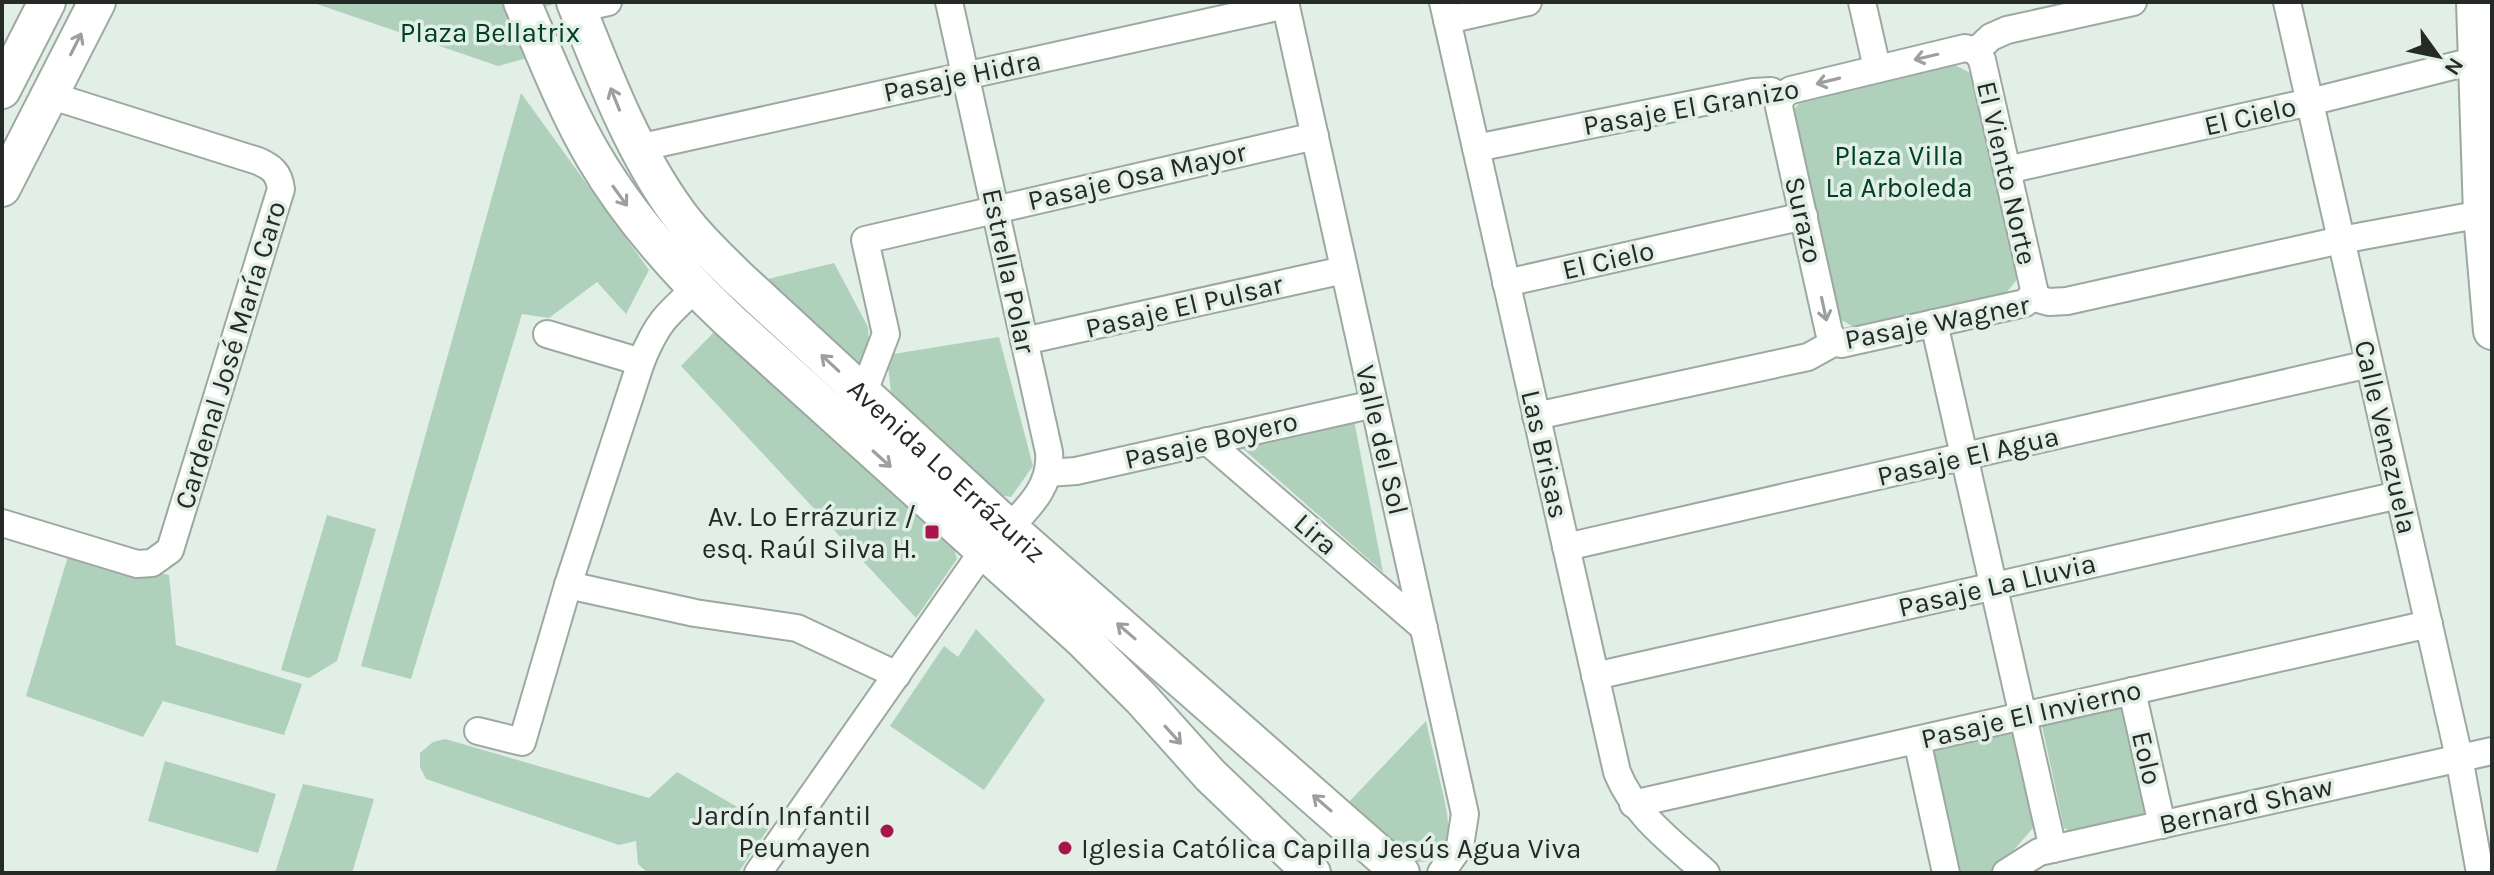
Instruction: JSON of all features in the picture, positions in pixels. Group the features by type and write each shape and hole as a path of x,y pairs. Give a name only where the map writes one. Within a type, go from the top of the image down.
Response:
{"main road":[{"path":"2,90 47,2"},
{"path":"2,188 97,2"},
{"name":"Avenida Lo Errázuriz","path":"522,2 594,157 637,218 696,288 1401,873"},
{"path":"2475,2 2485,59 2482,214 2492,331"},
{"name":"Avenida Lo Errázuriz","path":"587,4 638,148 665,195 700,239 863,394 1210,775 1301,870"}],"street":[{"name":"Estrella Polar","path":"949,2 1049,452 1048,473"},
{"path":"1445,11 1528,2"},
{"path":"1862,2 1877,68"},
{"name":"Pasaje El Granizo","path":"1476,148 1753,92 1771,91 1781,96 1791,90 1877,68 1965,48 1976,51 1991,37 2007,30 2133,2"},
{"name":"Calle Venezuela","path":"2287,2 2459,757 2480,873"},
{"name":"Pasaje Hidra","path":"638,148 1286,4"},
{"name":"Valle del Sol","path":"1286,4 1465,814 1460,846 1441,873"},
{"name":"Las Brisas","path":"1445,11 1617,772 1633,804 1706,873"},
{"name":"El Viento Norte","path":"1976,51 1982,60 2034,289 2031,297"},
{"name":"El Cielo","path":"2007,170 2485,59"},
{"name":"Cardenal José María Caro","path":"2,523 137,564 152,563 170,550 281,189 276,173 270,166 258,161 49,95"},
{"name":"Surazo","path":"1781,96 1779,107 1829,332 1835,342"},
{"name":"Pasaje Osa Mayor","path":"863,394 886,334 865,240 1315,136"},
{"name":"Pasaje Wagner","path":"1536,416 1808,357 1835,342 1841,344 2025,303 2031,297 2049,302 2067,301 2341,240 2482,214"},
{"name":"El Cielo","path":"1506,283 1804,216"},
{"name":"Pasaje El Pulsar","path":"1024,341 1344,270"},
{"path":"478,731 522,742 568,585 641,362 660,322 696,288"},
{"path":"1934,323 2053,849"},
{"path":"547,334 641,362"},
{"name":"Pasaje El Agua","path":"1566,547 2369,364"},
{"name":"Pasaje Boyero","path":"1048,473 1076,471 1374,404"},
{"name":"Lira","path":"1207,441 1424,628"},
{"path":"758,873 996,540 1039,492 1048,473"},
{"name":"Pasaje La Lluvia","path":"1595,676 2399,495"},
{"path":"568,585 695,613 797,628 897,675"},
{"name":"Pasaje El Invierno","path":"1633,804 2429,624"},
{"name":"Eolo","path":"2132,691 2162,825"},
{"path":"1917,740 1946,873"},
{"name":"Bernard Shaw","path":"2006,873 2026,858 2053,849 2492,751"}],"green space":[{"name":"Plaza Bellatrix","path":"311,2 562,2 517,14 535,56 498,66"},
{"name":"Plaza Villa La Arboleda","path":"1953,64 1972,74 2018,278 2006,293 1858,329 1841,320 1791,114 1804,96"},
{"path":"521,93 649,270 626,314 597,282 549,318 522,314 411,679 361,666"},
{"path":"834,263 868,327 870,355 859,375 768,279"},
{"path":"715,331 954,549 957,559 916,618 681,366"},
{"path":"999,337 1033,466 1011,497 994,494 892,403 887,355"},
{"path":"1354,420 1383,572 1240,446"},
{"path":"327,515 376,529 337,661 309,678 281,670"},
{"path":"68,556 169,575 176,645 302,684 284,735 163,701 143,737 26,696"},
{"path":"976,629 1045,700 984,790 890,726 944,646 958,657"},
{"path":"2112,702 2128,707 2152,810 2145,817 2076,833 2064,828 2042,726 2051,717"},
{"path":"1426,721 1448,819 1448,834 1440,856 1429,861 1412,861 1347,804"},
{"path":"2017,726 2038,822 1994,873 1957,873 1929,742"},
{"path":"445,739 649,798 677,772 770,826 738,873 648,873 638,864 636,841 619,845 426,779 420,767 420,753 433,742"},
{"path":"165,761 276,794 258,853 148,821"},
{"path":"303,784 374,799 352,873 275,873"}],"place":[{"name":"Av. Lo Errázuriz / esq. Raúl Silva H.","path":"932,532"},
{"name":"Jardín Infantil Peumayen","path":"887,831"},
{"name":"Iglesia Católica Capilla Jesús Agua Viva","path":"1065,848"}]}
